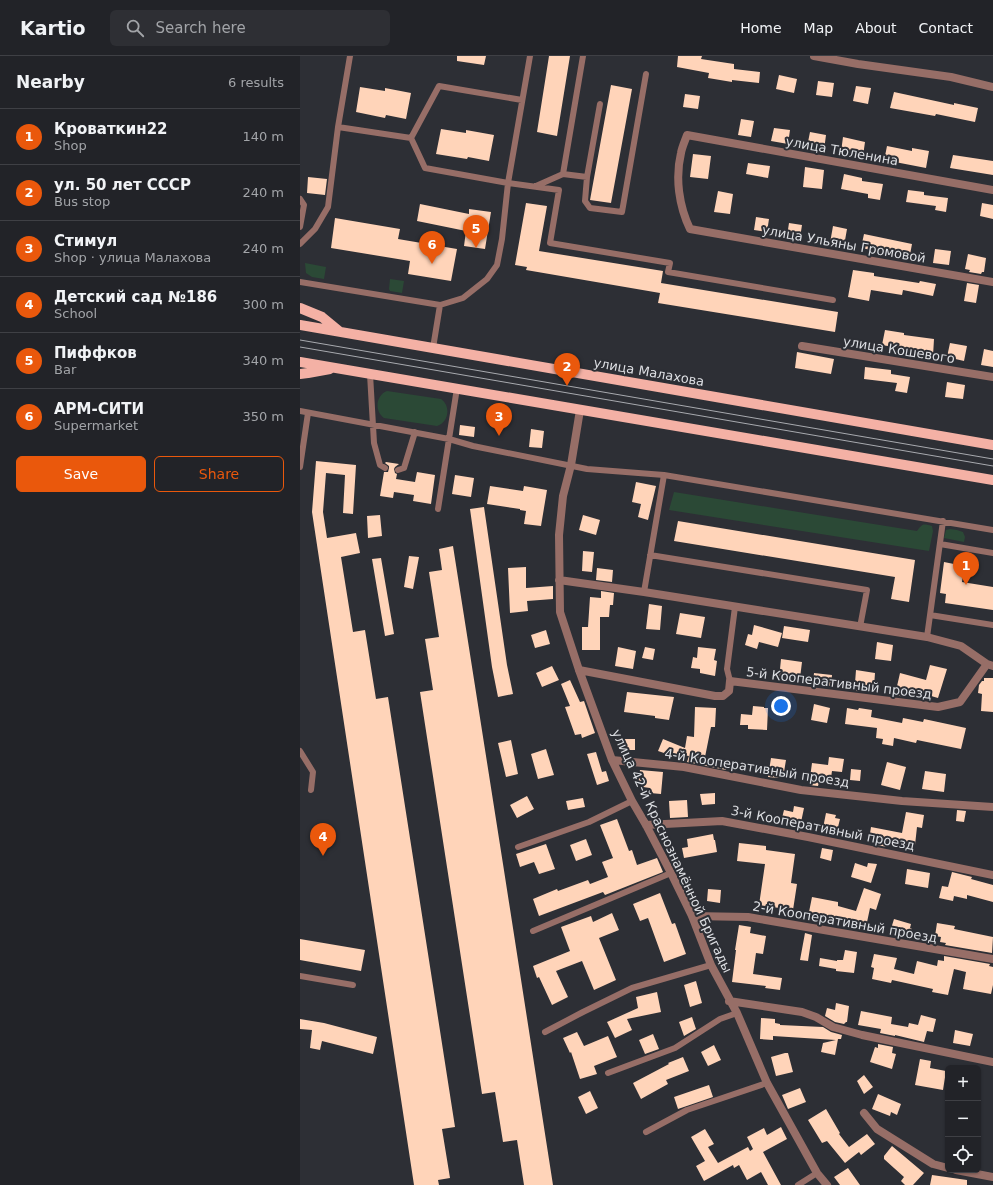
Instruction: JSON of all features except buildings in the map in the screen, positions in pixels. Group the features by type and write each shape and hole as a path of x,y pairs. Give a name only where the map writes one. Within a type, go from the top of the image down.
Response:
{"main road":[{"path":"300,308 322,317 341,332"},
{"name":"улица Малахова","path":"300,325 993,445"},
{"path":"300,362 993,480"},
{"path":"300,374 308,374 336,368"}],"street":[{"path":"819,56 858,64 951,77 993,87"},
{"name":"улица Тюленина","path":"690,229 684,217 679,188 681,152 687,135 993,190"},
{"name":"улица Ульяны Громовой","path":"690,229 993,282"},
{"name":"улица Кошевого","path":"802,346 993,378"},
{"name":"улица 42-й Краснознамённой Бригады","path":"580,410 571,465 563,496 559,535 560,612 579,670 612,760 632,801 672,873 692,916 711,965 729,1001 737,1013 767,1083 817,1173 826,1185"},
{"path":"559,580 644,592 926,638 961,646 990,665"},
{"name":"5-й Кооперативный проезд","path":"579,670 715,696 723,696 729,690 730,682 938,707 960,702 990,665"},
{"name":"4-й Кооперативный проезд","path":"612,760 684,767 801,790 902,801 993,807"},
{"name":"3-й Кооперативный проезд","path":"646,825 722,821 993,875"},
{"name":"2-й Кооперативный проезд","path":"692,916 748,917 993,959"},
{"path":"729,1001 802,1012 816,1017 833,1027 862,1035 993,1062"},
{"path":"864,1112 878,1128 933,1164 945,1167"},
{"path":"972,1173 993,1177"}],"lane":[{"path":"300,244 315,229 328,207 338,127 350,56"},
{"path":"300,282 440,305 463,298 487,279 497,265 502,239 508,183 530,56"},
{"path":"563,174 583,56"},
{"path":"600,104 587,177 585,201 590,208 622,212 646,74"},
{"path":"411,138 439,86 522,100"},
{"path":"338,127 411,138"},
{"path":"411,138 425,168 508,183 559,190 550,243 670,263 668,272 833,300"},
{"path":"534,186 563,174 587,177"},
{"path":"300,199 304,205 300,227"},
{"path":"433,348 440,305"},
{"path":"370,374 374,443 380,465 385,468"},
{"path":"438,509 457,388"},
{"path":"300,411 415,432 473,446 587,469 664,475 993,530"},
{"path":"300,467 308,412"},
{"path":"398,470 404,468 415,432"},
{"path":"644,592 664,475"},
{"path":"926,638 943,521"},
{"path":"940,544 993,553"},
{"path":"650,555 867,590 860,627"},
{"path":"730,682 727,669 735,607"},
{"path":"930,615 993,625"},
{"path":"300,750 313,772 311,790"},
{"path":"518,847 589,822 632,801"},
{"path":"533,931 672,873"},
{"path":"545,1032 632,988 711,965"},
{"path":"300,976 353,985"},
{"path":"608,1074 675,1048 720,1019 737,1013"},
{"path":"646,1132 686,1110 767,1083"},
{"path":"798,1185 817,1173"}],"green space":[{"path":"305,263 326,267 324,279 312,277 306,273"},
{"path":"390,279 404,281 402,293 390,291"},
{"path":"387,391 441,399 446,406 446,418 437,426 384,418 379,411 378,403 380,396"},
{"path":"674,492 917,531 922,525 927,525 932,526 933,531 929,551 669,510"},
{"path":"950,529 963,532 965,537 964,542 944,538 946,530"}],"tram line":[{"path":"300,340 993,459"},
{"path":"300,347 993,466"}],"place":[{"name":"Пиффков","path":"476,248"},
{"name":"АРМ-СИТИ","path":"432,264"},
{"name":"ул. 50 лет СССР","path":"567,386"},
{"name":"Стимул","path":"499,436"},
{"name":"Кроваткин22","path":"966,585"},
{"name":"Детский сад №186","path":"323,856"}]}
